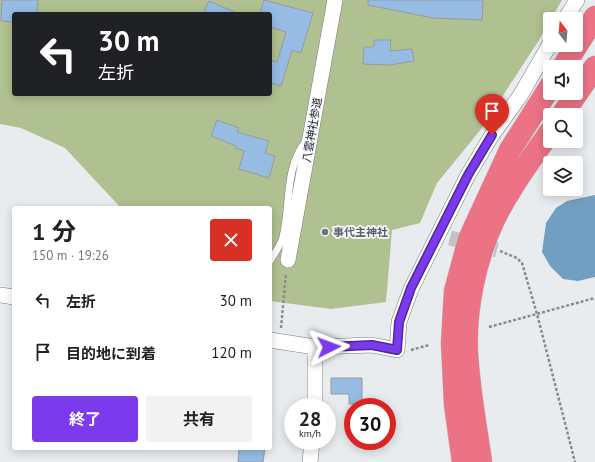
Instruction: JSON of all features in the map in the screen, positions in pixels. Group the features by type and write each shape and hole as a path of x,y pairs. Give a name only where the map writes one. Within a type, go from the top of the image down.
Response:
{"highway":[{"path":"567,60 595,17"},
{"path":"567,108 595,67"},
{"path":"463,462 455,398 452,343 455,291 469,239 510,150 543,98"},
{"path":"481,462 467,352 469,314 473,284 482,251 493,222 514,184 543,142"}],"street":[{"name":"八雲神社参道","path":"288,260 312,135 335,0"},
{"path":"569,12 577,0"},
{"path":"275,341 315,347 372,345 397,350 399,322 411,288 445,235 468,175 492,135 520,96 545,52"},
{"path":"0,295 12,297"},
{"path":"315,347 315,398"},
{"path":"310,462 311,450"}],"lane":[{"path":"272,257 283,237 293,164 299,150 312,135"}],"path":[{"path":"497,250 517,258 522,263 537,314 575,462"},
{"path":"275,341 288,260"},
{"path":"489,327 595,298"},
{"path":"397,350 406,351 429,345"}],"green space":[{"path":"0,0 562,0 555,12 543,12 543,33 539,40 482,128 437,183 420,223 392,230 386,302 331,309 272,301 272,206 119,206 65,148 21,128 0,124"}],"water":[{"path":"595,195 595,277 578,281 563,279 550,266 542,252 546,223 556,208 567,201"}],"building":[{"path":"2,0 38,0 37,12 12,12 12,22 1,21"},
{"path":"264,0 313,13 301,53 292,50 281,86 272,84 272,61 277,62 286,32 272,28 272,12 261,12"},
{"path":"368,0 483,0 482,20 433,18 368,5"},
{"path":"209,1 234,12 204,12"},
{"path":"374,40 391,40 390,51 412,49 414,61 390,65 363,64 364,47 374,47"},
{"path":"217,120 239,128 237,132 269,141 265,153 275,156 269,178 239,169 244,151 236,148 236,146 211,136"},
{"path":"331,378 362,378 362,398 349,398 349,394 331,394"},
{"path":"239,450 265,450 263,462 238,462"}],"tunnel":[{"path":"450,238 497,250"}],"place":[{"name":"事代主神社","path":"325,232"}],"route":[{"path":"329,347 372,345 397,350 399,322 411,288 468,175 492,135"}]}
